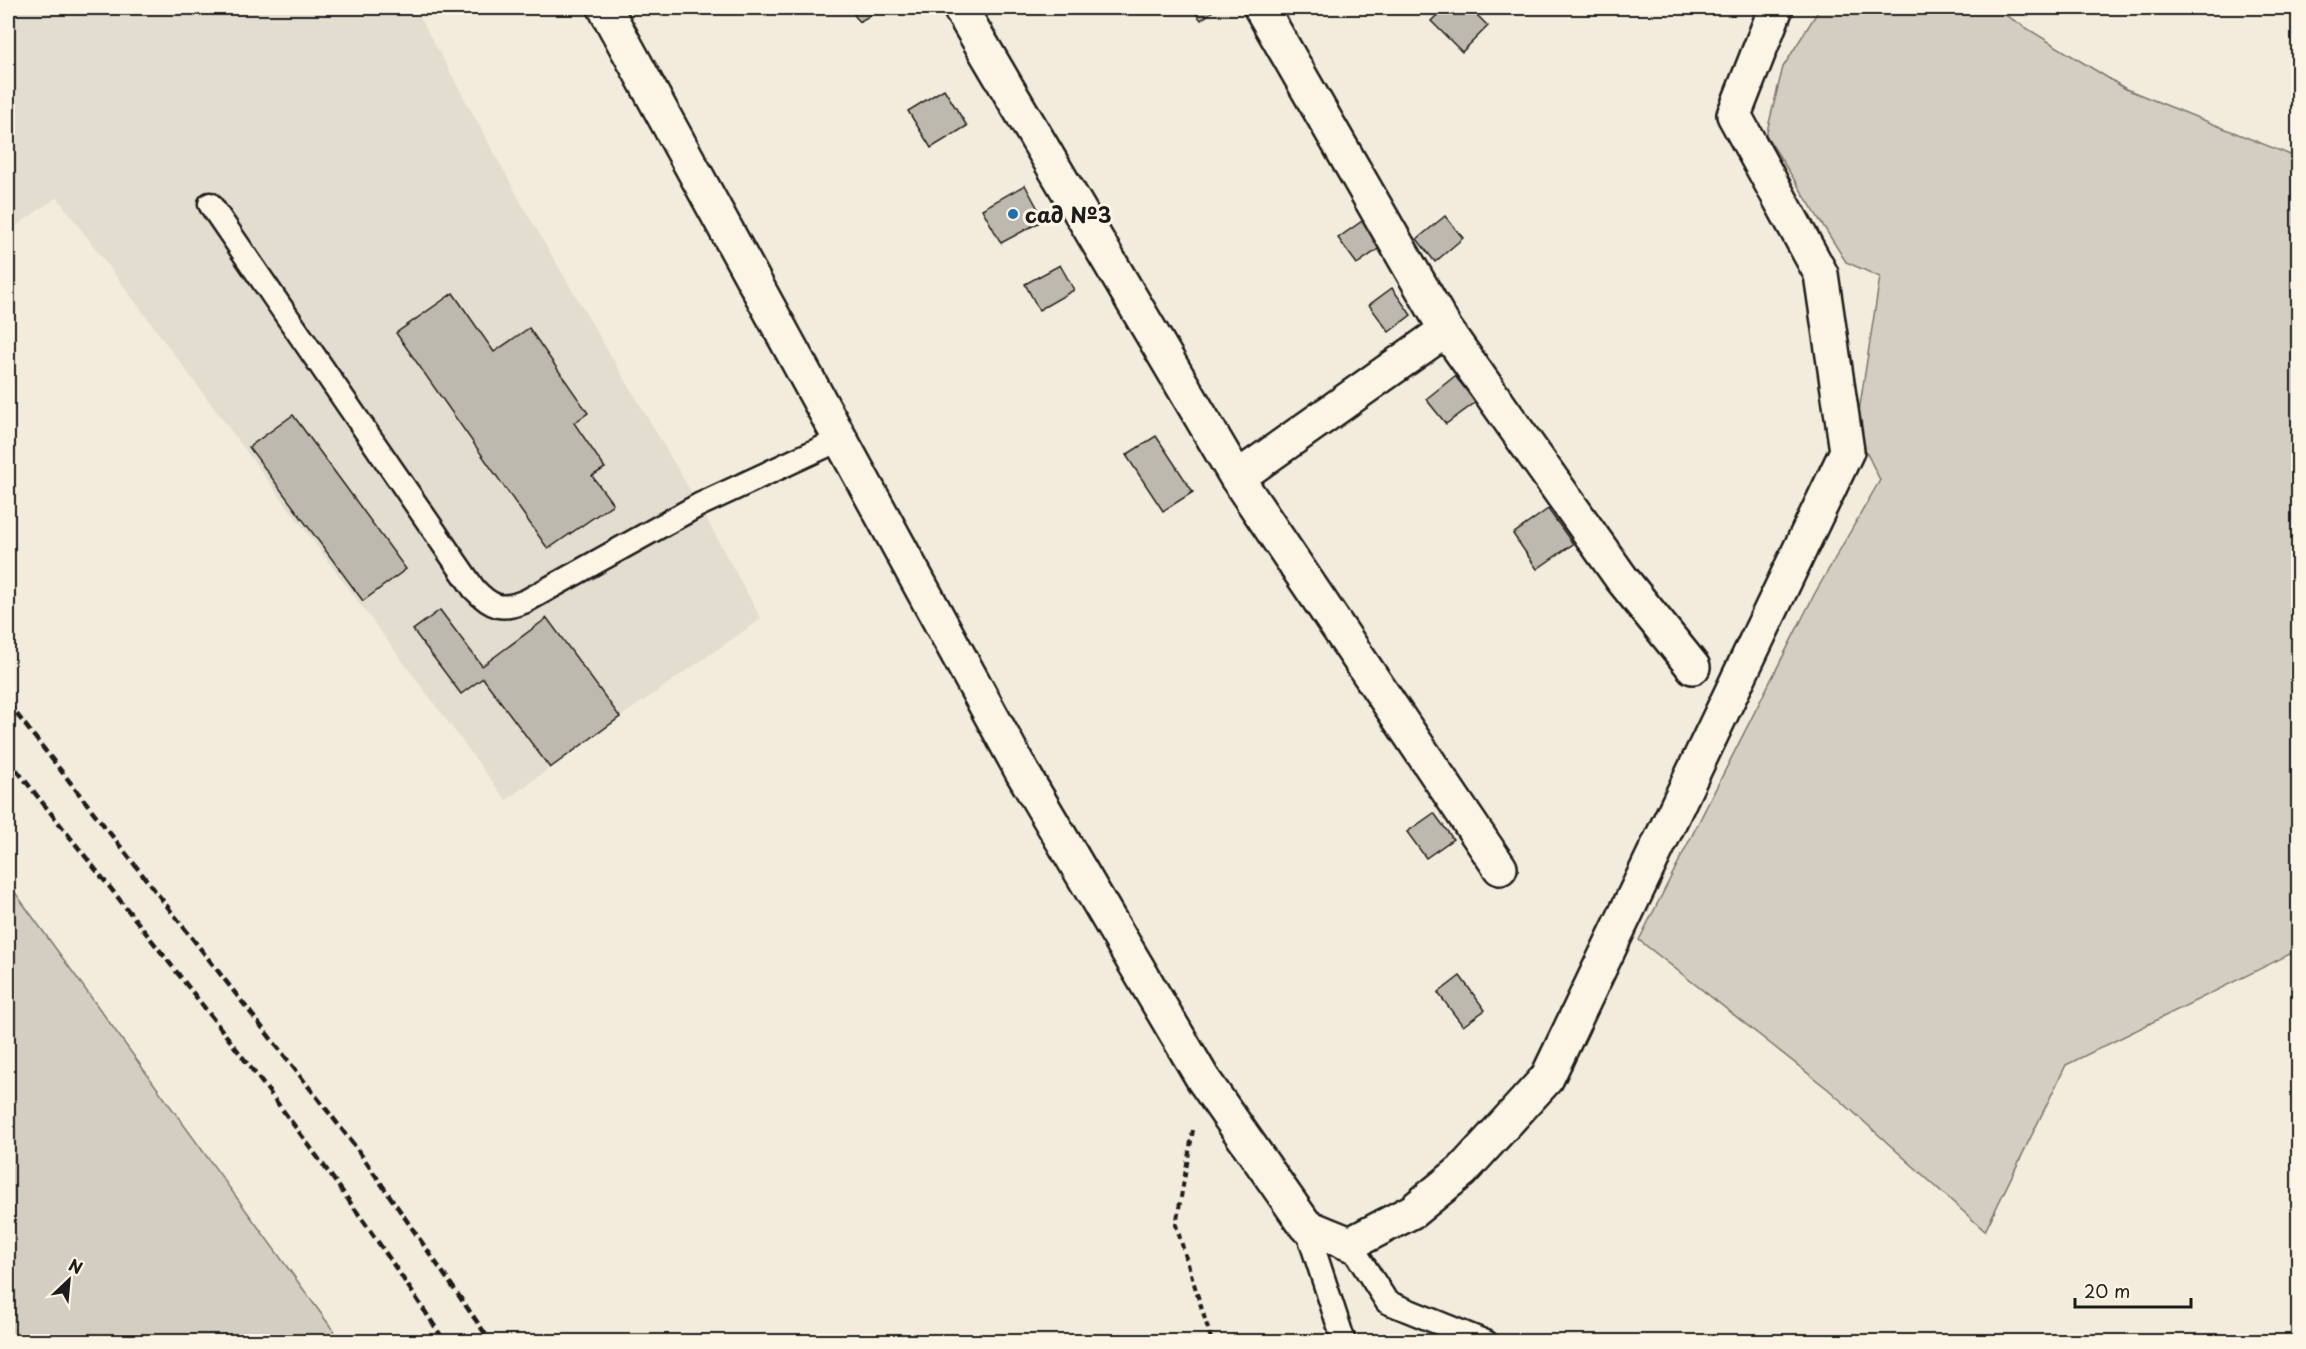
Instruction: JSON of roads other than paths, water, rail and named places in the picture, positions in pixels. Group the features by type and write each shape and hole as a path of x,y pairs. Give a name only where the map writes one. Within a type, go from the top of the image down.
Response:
{"street":[{"path":"605,8 1021,770 1203,1079 1306,1226 1350,1244 1413,1211 1462,1171 1547,1078 1846,451 1821,274 1734,115 1776,8"},
{"path":"960,8 1237,478 1500,868"},
{"path":"1261,8 1446,330 1623,579 1693,667"},
{"path":"1237,478 1446,330"}],"lane":[{"path":"210,204 474,589 484,600 499,607 512,607 526,601 699,505 841,439"},
{"path":"1306,1226 1344,1341"},
{"path":"1350,1244 1387,1302 1486,1341"}],"railway":[{"path":"8,703 355,1146 491,1342"},
{"path":"8,759 288,1118 342,1191 445,1342"}],"place":[{"name":"сад №3","path":"1013,214"}]}
